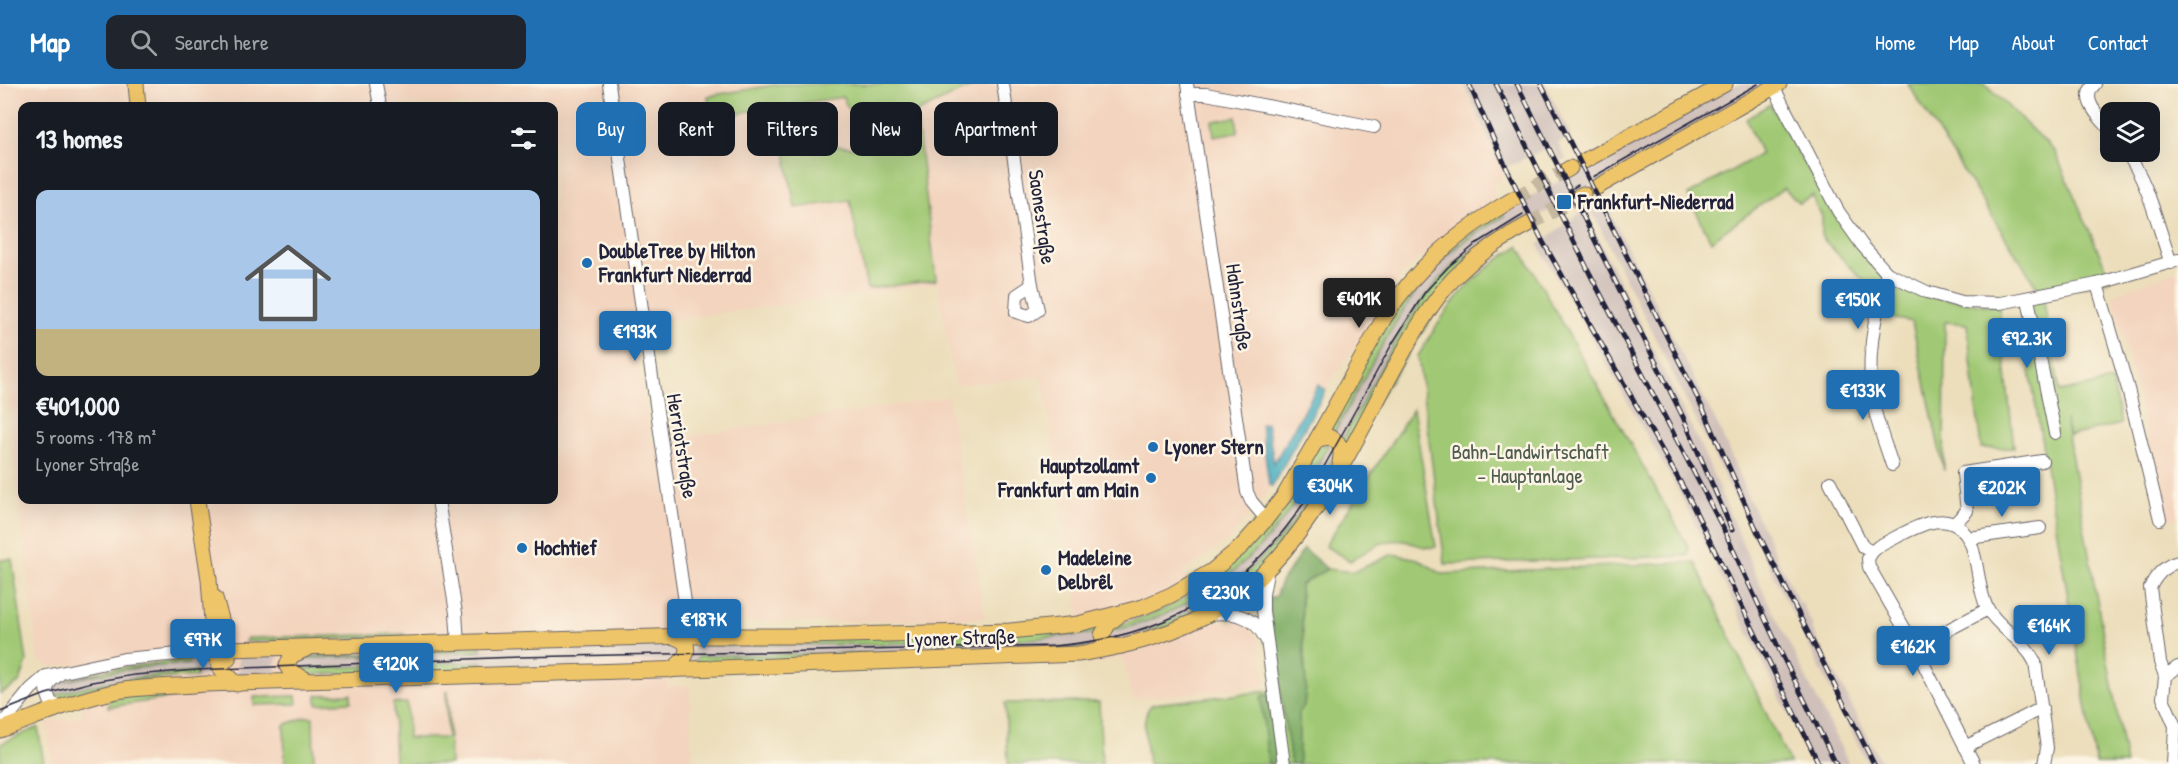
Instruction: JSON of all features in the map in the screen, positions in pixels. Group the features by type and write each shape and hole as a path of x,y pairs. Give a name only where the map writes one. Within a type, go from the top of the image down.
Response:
{"main road":[{"path":"136,84 138,102"},
{"path":"1573,167 1725,84"},
{"path":"1586,193 1775,85"},
{"name":"Lyoner Straße","path":"220,650 690,636 1010,631 1078,624 1123,612 1171,595 1212,571 1242,546 1284,496 1384,318 1407,284 1430,260 1464,231 1515,198"},
{"name":"Lyoner Straße","path":"0,728 119,691 206,684 671,670 1078,654 1127,646 1170,632 1208,615 1240,594 1290,545 1340,466 1412,336 1445,288 1474,259 1529,224"},
{"path":"1317,439 1329,437 1340,445 1342,455 1340,466"},
{"path":"198,504 220,650 217,661 224,673 237,684"},
{"path":"1123,612 1109,623 1102,635 1103,640 1109,645 1127,646"},
{"path":"671,670 682,661 687,648 685,642 675,637"},
{"path":"309,681 290,671 287,662 295,653 320,646"},
{"path":"206,684 224,673"}],"street":[{"path":"376,84 379,102"},
{"name":"Herriotstraße","path":"609,84 690,636"},
{"name":"Saonestraße","path":"1003,84 1032,285"},
{"path":"2095,84 2091,87 2088,97 2091,106 2100,117"},
{"path":"1775,85 1838,212 1862,245 1887,273 1927,292 1962,302 2000,303 2028,299 2097,284 2174,261 2150,197 2134,162"},
{"name":"Hahnstraße","path":"1266,519 1251,501 1247,492 1187,89 1374,127"},
{"path":"1887,273 1875,316 1870,366 1874,407 1892,465"},
{"path":"2097,284 2128,389 2160,519"},
{"path":"2028,299 2055,433"},
{"path":"1955,523 1967,511 1963,473 2042,461"},
{"path":"1830,482 1863,547 1872,552"},
{"path":"439,504 456,613 458,643"},
{"path":"1974,764 1915,647 1869,567 1868,559 1879,546 1933,520 1955,523 1969,538 1974,552 1982,597 1988,609 1995,619 2030,650 2035,662 2047,748 2044,764"},
{"path":"1969,538 2040,528"},
{"path":"2173,764 2175,726 2163,698 2165,676 2160,662 2150,588 2160,572 2170,564 2178,562"},
{"path":"1268,568 1263,594 1267,642 1284,764"},
{"path":"1915,647 1988,609"},
{"path":"1208,615 1229,613 1246,617 1260,628 1267,642"},
{"path":"0,728 37,682 46,676 124,659 220,650"},
{"path":"2165,676 2178,667"},
{"path":"62,707 51,702 46,690 51,681 63,672"},
{"path":"1965,747 2042,708"}],"shaded area":[{"path":"0,84 1462,84 1505,177 1493,185 1495,200 1454,228 1402,275 1326,390 1272,486 1231,538 1184,572 1207,624 1218,621 1240,621 1248,626 1258,638 1264,686 1132,699 1123,658 1087,664 1042,377 955,385 937,284 632,325 651,442 948,397 985,618 843,622 672,621 668,623 668,686 690,685 692,764 53,764 46,722 83,716 73,664 51,667 38,660 19,504 558,504 558,102 18,102 18,495 0,346"},
{"path":"1464,84 1545,84 1569,132 1570,138 1558,143 1566,159 1560,162 1552,146 1502,169"},
{"path":"1738,84 1768,84 1474,253 1343,440 1333,430 1410,290 1456,244 1502,212"},
{"path":"1603,199 1720,430 1749,499 1799,603 1801,602 1813,626 1811,627 1882,764 1868,764 1589,206"},
{"path":"1584,210 1701,447 1764,593 1849,764 1813,764 1679,492 1538,245"},
{"path":"2178,270 2178,517 2169,520 2112,295"},
{"path":"1329,444 1336,451 1305,510 1279,548 1237,590 1164,629 1111,642 1109,631 1179,602 1203,584"},
{"path":"1108,622 1101,647 749,662 685,661 697,641"},
{"path":"676,641 683,648 674,660 591,663 575,667 300,675 291,664 293,659 374,652"},
{"path":"281,652 275,662 279,675 238,676 238,653"},
{"path":"210,657 209,676 111,684 83,691 61,700 50,692 52,684 109,669"}],"green space":[{"path":"780,84 976,84 939,102 934,102 934,104 922,110 922,102 850,102 850,113 843,97 810,102 747,102 747,111 735,116 735,102 709,102 708,96"},
{"path":"1908,84 1985,84 2055,152 2111,280 2043,296 2060,392 2112,381 2121,424 2069,436 2065,419 2126,764 2096,764 2018,300 2042,295"},
{"path":"1770,104 1835,215 1887,273 1925,296 1999,307 2014,448 1981,448 1967,324 1945,322 1944,471 1912,322 1886,317 1859,298 1866,283 1822,238 1822,216 1815,205 1813,195 1799,203 1784,188 1711,241 1688,195 1761,154 1746,119"},
{"path":"1236,117 1238,132 1214,136 1212,121"},
{"path":"838,146 850,147 850,156 921,156 936,280 867,289 850,200 795,208 786,156 838,156"},
{"path":"1502,212 1504,216 1454,249 1424,281 1383,343 1335,431 1327,431 1370,351 1410,290 1456,244"},
{"path":"1511,227 1474,253 1344,452 1343,439 1389,352 1416,310 1431,290 1461,259"},
{"name":"Bahn-Landwirtschaft – Hauptanlage","path":"1519,246 1689,548 1688,556 1445,564 1418,356 1460,294 1485,270"},
{"path":"1413,409 1436,547 1399,541 1384,542 1350,561 1325,546"},
{"path":"1329,444 1305,486 1278,526 1262,545 1224,579 1202,594 1157,617 1109,631 1113,626 1172,605 1203,584 1319,446"},
{"path":"1336,451 1336,458 1305,510 1262,570 1204,611 1164,629 1140,633 1205,603 1257,563 1299,513"},
{"path":"1304,549 1327,569 1300,585 1306,687 1304,706 1299,711 1299,764 1291,764 1269,598 1275,597 1281,582"},
{"path":"1393,554 1418,559 1442,574 1695,562 1790,764 1148,764 1145,723 1148,709 1153,704 1305,687 1300,585 1327,569 1353,572"},
{"path":"12,559 27,662 19,683 0,694 0,560"},
{"path":"1100,624 1097,633 1030,639 877,644 707,645 707,640"},
{"path":"404,634 404,637 245,642 247,638"},
{"path":"481,646 481,651 293,659 300,656"},
{"path":"1101,647 693,665 699,656"},
{"path":"189,659 189,664 154,666 52,684 109,669"},
{"path":"482,662 482,670 300,675 292,669"},
{"path":"196,672 196,677 127,682 61,700 52,696 105,682"},
{"path":"203,691 197,694 108,707 110,699 134,695"},
{"path":"446,692 448,692 450,764 395,764 393,703 407,703 408,738 447,738"},
{"path":"351,694 351,702 317,704 317,695"},
{"path":"1263,695 1268,695 1278,764 1268,764 1261,699"},
{"path":"296,696 297,704 254,705 254,697"},
{"path":"1099,702 1102,764 1008,764 1005,703"},
{"path":"306,717 313,717 314,764 285,764 284,725"},
{"path":"38,727 44,764 0,764 0,744"}],"water":[{"path":"1318,385 1326,390 1272,486 1269,485 1261,424 1267,423 1274,463"}],"tunnel":[{"path":"1515,198 1565,171"},
{"path":"1529,224 1578,197"}],"tram line":[{"path":"1593,177 1758,84"},
{"path":"1573,188 1578,185"},
{"path":"0,712 46,694 92,682 134,675 196,670 519,657 1053,646 1130,633 1164,621 1197,605 1227,585 1256,561 1305,501 1392,344 1425,292 1448,267 1476,244 1523,215"}],"railway":[{"path":"1469,84 1543,242 1687,494 1819,764"},
{"path":"1496,84 1590,274 1723,528 1836,764"},
{"path":"1517,84 1683,417 1732,530"},
{"path":"1541,84 1706,415 1758,533 1874,764"}],"place":[{"name":"Frankfurt-Niederrad","path":"1564,202"},
{"name":"DoubleTree by Hilton Frankfurt Niederrad","path":"587,263"},
{"name":"Lyoner Stern","path":"1153,447"},
{"name":"Hauptzollamt Frankfurt am Main","path":"1151,478"},
{"name":"Hochtief","path":"522,548"},
{"name":"Madeleine Delbrêl","path":"1046,570"}]}
